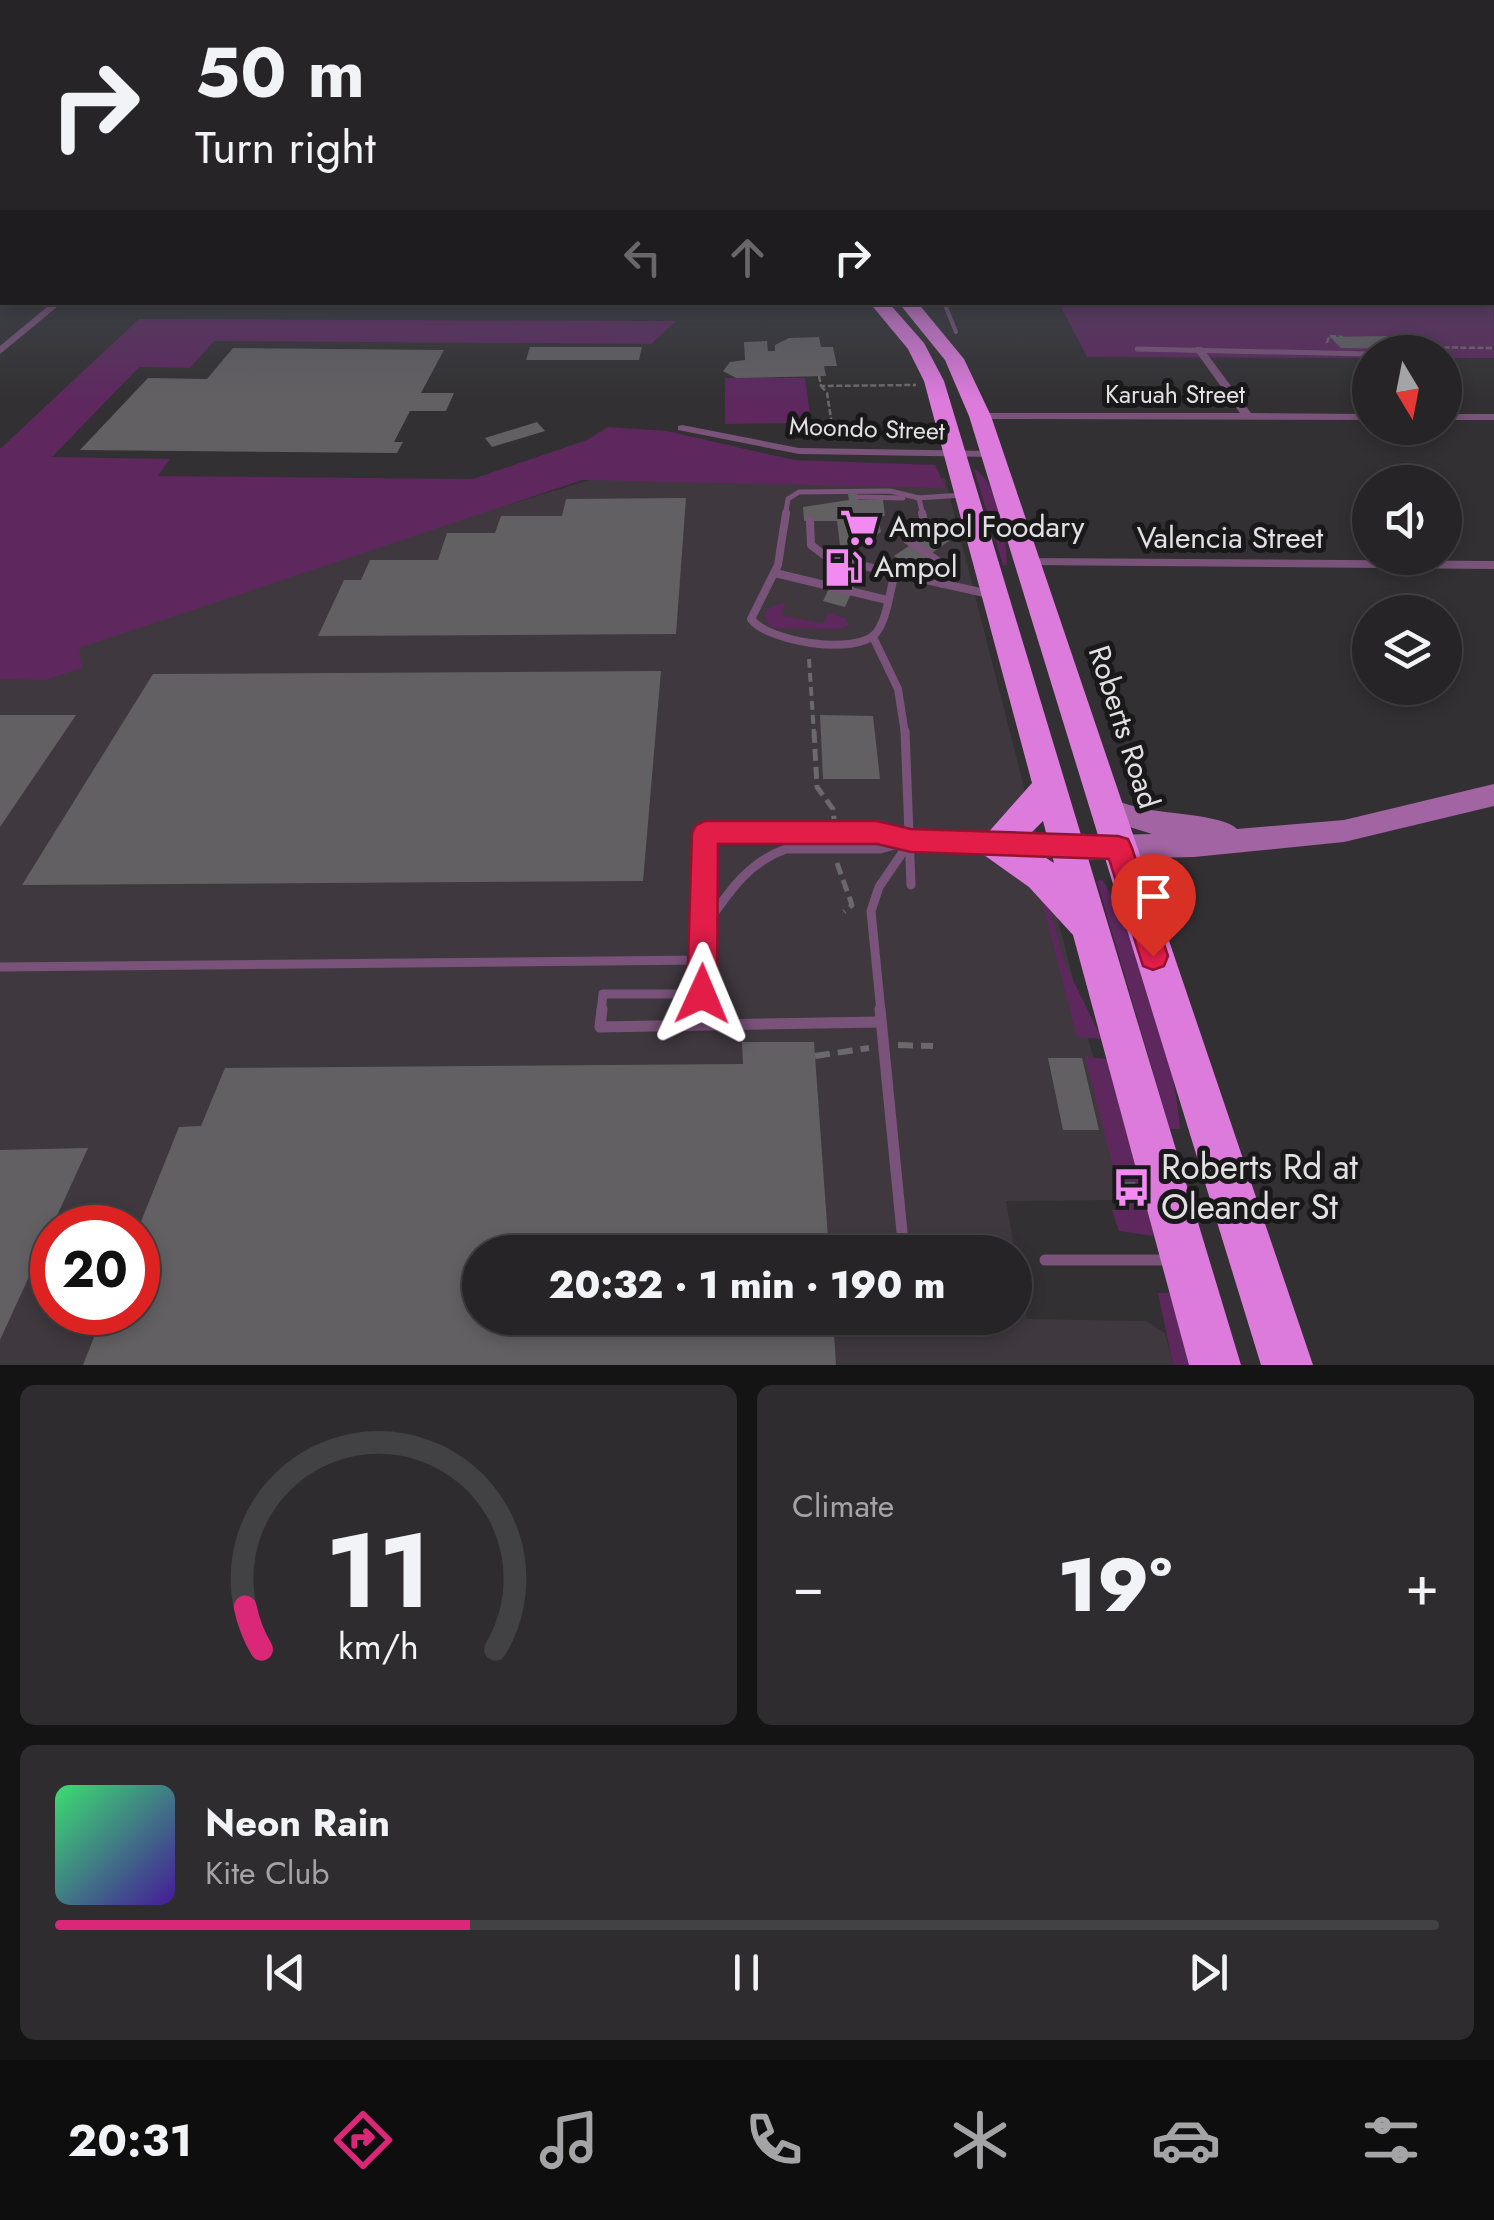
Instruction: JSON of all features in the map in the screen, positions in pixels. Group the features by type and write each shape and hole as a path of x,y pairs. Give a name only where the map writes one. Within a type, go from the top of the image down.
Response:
{"highway":[{"path":"881,305 908,334 926,364 970,494 1215,1365"},
{"name":"Roberts Road","path":"909,305 954,359 980,416 1288,1365"},
{"path":"1051,782 1035,807 996,844 1042,875 1092,929"}],"main road":[{"path":"1112,828 1194,846 1254,836 1344,831 1494,795"},
{"path":"1070,848 1112,828 1155,824 1254,836"}],"street":[{"path":"0,350 55,305"},
{"path":"1199,350 1247,416"},
{"name":"Karuah Street","path":"980,416 1352,416"},
{"path":"1462,417 1494,417"},
{"name":"Moondo Street","path":"682,428 799,451 992,454"},
{"name":"Valencia Street","path":"1027,562 1494,564"},
{"path":"911,840 1070,848"}],"lane":[{"path":"945,305 956,332"},
{"path":"1137,349 1352,354"},
{"path":"874,637 780,639 756,630 751,614 774,573 792,494 810,490 890,491 920,498"},
{"path":"858,497 970,494"},
{"path":"920,498 925,525 907,540 941,563 943,584"},
{"path":"810,521 811,545 819,554 998,596"},
{"path":"774,573 887,600"},
{"path":"874,637 895,573"},
{"path":"874,637 892,666 911,792 911,885"},
{"path":"880,1022 600,1027 603,994 702,994 705,833 877,833 911,840"},
{"path":"703,929 752,864 786,849 880,849 911,840"},
{"path":"902,1235 871,911 879,887 911,840"},
{"path":"0,967 703,960"},
{"path":"1045,1260 1185,1260"}],"path":[{"path":"1462,348 1494,348"},
{"path":"819,376 820,386 827,394 832,425"},
{"path":"820,386 920,385"},
{"path":"810,659 817,787 833,809 835,833"},
{"path":"836,849 852,905 844,912"}],"shaded area":[{"path":"1060,305 1493,305 1494,358 1462,358 1462,335 1352,335 1352,358 1087,357"},
{"path":"139,319 676,321 651,344 214,341 190,368 139,367 52,457 170,459 158,476 473,479 587,440 608,427 667,431 794,460 935,465 946,488 582,480 79,648 82,668 45,680 0,679 0,449"},
{"path":"725,378 805,378 811,423 725,424"},
{"path":"974,469 983,476 995,498 1007,565 1003,565"},
{"path":"945,478 1125,1182 1117,1191 1119,1200 1006,1201 1012,1235 462,1235 462,1335 1032,1335 1032,1319 1146,1321 1165,1333 1173,1365 0,1365 0,658 593,479"},
{"path":"785,604 781,615 823,624 828,613 845,618 849,625 840,629 774,628 767,623 765,611"},
{"path":"1102,880 1128,930 1153,1000 1180,1129 1170,1129 1097,881"},
{"path":"1042,901 1048,903 1065,964 1102,1039 1077,1037"},
{"path":"1085,1057 1110,1059 1154,1236 1119,1231 1112,1210 1124,1210"},
{"path":"1158,1293 1172,1293 1191,1365 1173,1365"}],"building":[{"path":"819,337 821,347 833,347 837,366 824,366 826,376 736,378 723,371 730,362 745,360 744,342 767,341 768,351 775,351 775,345 789,338"},
{"path":"1330,337 1352,337 1352,348 1341,348"},
{"path":"530,347 642,347 639,360 526,360"},
{"path":"233,348 444,350 421,393 454,393 446,411 410,411 394,442 403,442 397,453 80,450 148,378 207,379"},
{"path":"537,422 545,431 492,447 485,438"},
{"path":"830,422 832,435 808,435 807,425"},
{"path":"848,494 857,494 858,500 883,500 885,516 878,516 881,532 868,541 840,546 837,521 804,521 803,507 849,500"},
{"path":"686,498 676,634 318,636 344,580 361,580 370,560 438,560 447,533 495,533 501,516 562,516 566,499"},
{"path":"931,531 949,541 912,567 894,556"},
{"path":"839,567 861,572 845,607 823,601"},
{"path":"661,671 643,881 22,885 153,674"},
{"path":"0,715 76,715 0,827"},
{"path":"820,715 873,716 880,779 823,779"},
{"path":"742,1042 814,1042 828,1235 462,1235 462,1335 834,1335 836,1365 83,1365 95,1335 160,1335 160,1205 148,1205 179,1127 201,1126 225,1068 743,1064"},
{"path":"1048,1058 1082,1058 1099,1130 1063,1130"},
{"path":"88,1148 62,1205 30,1205 30,1275 0,1340 0,1150"},
{"path":"1124,1182 1135,1182 1141,1205 1130,1204"}],"place":[{"name":"Ampol Foodary","path":"859,527"},
{"name":"Ampol","path":"844,567"},
{"name":"Roberts Rd at Oleander St","path":"1131,1187"}],"route":[{"path":"702,994 705,833 877,833 911,840 1118,848 1153,956"}]}
